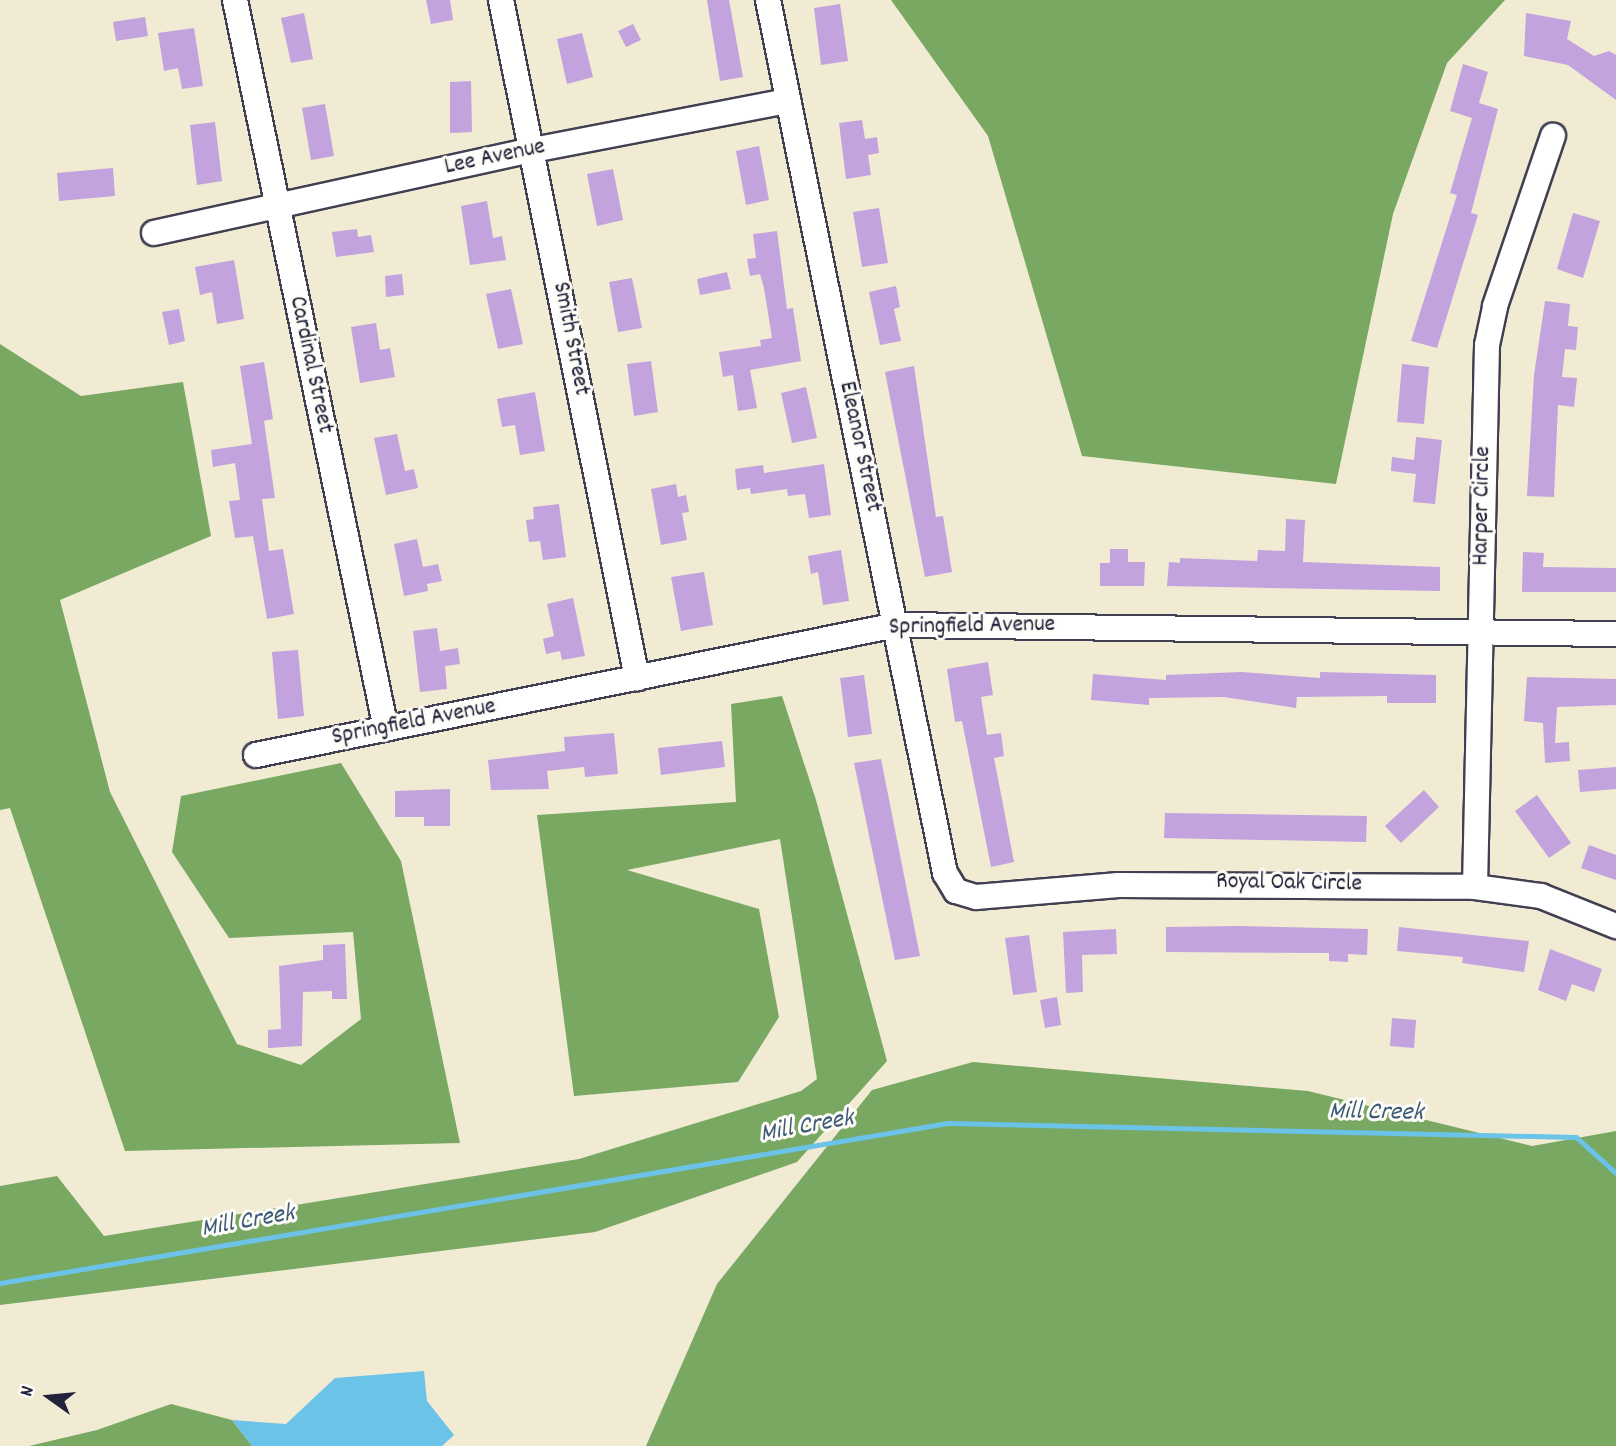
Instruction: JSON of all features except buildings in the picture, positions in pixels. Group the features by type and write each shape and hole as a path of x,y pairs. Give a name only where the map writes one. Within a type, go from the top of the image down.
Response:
{"street":[{"name":"Cardinal Street","path":"235,0 386,729"},
{"name":"Smith Street","path":"501,0 637,678"},
{"name":"Eleanor Street","path":"768,0 945,873 956,891"},
{"name":"Lee Avenue","path":"154,233 533,150 788,101"},
{"name":"Harper Circle","path":"1475,887 1487,345 1499,294 1553,136"},
{"name":"Springfield Avenue","path":"256,755 896,625 1480,630 1616,634"},
{"name":"Royal Oak Circle","path":"956,891 976,897 1118,885 1475,887 1541,896 1616,926"}],"green space":[{"path":"891,0 1505,0 1447,63 1393,214 1336,484 1082,456 988,136"},
{"path":"0,344 81,396 183,382 211,536 60,600 110,792 237,1044 301,1065 361,1019 353,932 229,938 172,852 181,796 341,763 401,861 460,1143 125,1151 10,808 0,810"},
{"path":"782,696 816,800 887,1061 797,1162 595,1232 0,1305 0,1186 57,1176 104,1236 579,1159 801,1091 817,1079 780,839 627,870 759,909 779,1017 738,1082 574,1096 537,815 736,802 731,704"},
{"path":"973,1062 1308,1091 1532,1146 1616,1131 1616,1446 646,1446 717,1284 872,1090"},
{"path":"171,1404 232,1420 252,1446 29,1446 97,1430"}],"water":[{"path":"424,1371 427,1401 454,1435 442,1446 252,1446 232,1420 286,1424 335,1378"}],"waterway":[{"name":"Mill Creek","path":"0,1283 948,1123 1576,1137 1616,1173"}]}
